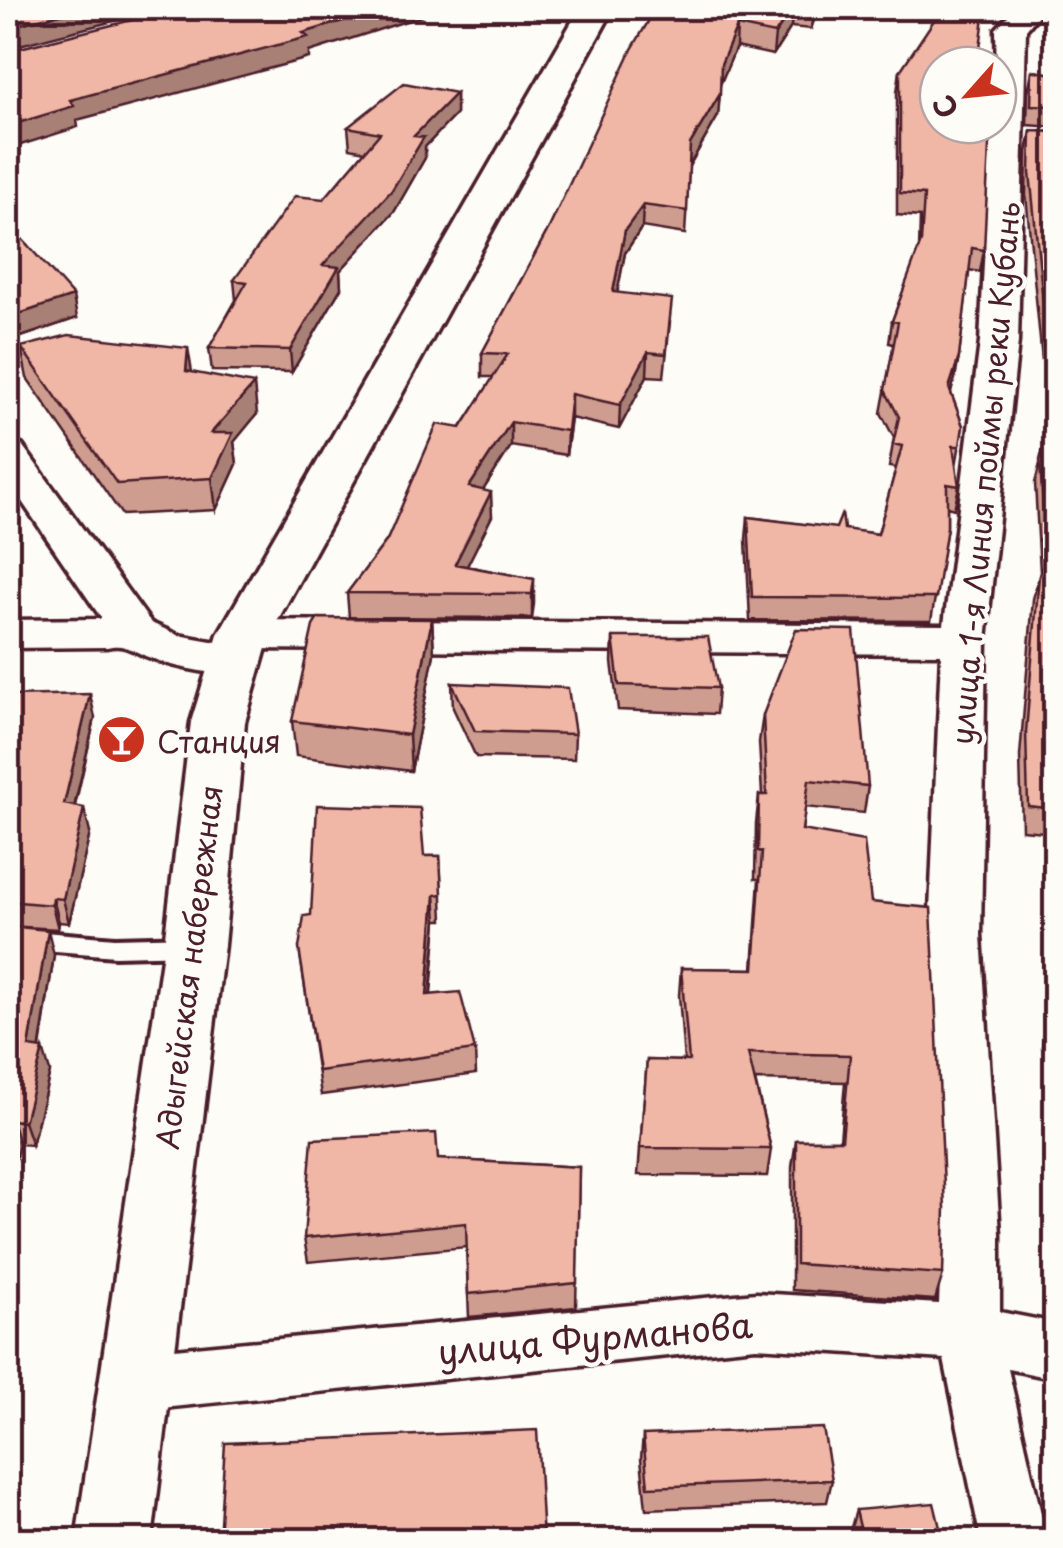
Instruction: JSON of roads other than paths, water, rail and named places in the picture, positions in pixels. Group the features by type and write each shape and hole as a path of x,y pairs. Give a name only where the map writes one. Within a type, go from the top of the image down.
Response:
{"street":[{"name":"Адыгейская набережная","path":"114,1540 194,945 218,722 241,647 597,8"},
{"name":"улица 1-я Линия поймы реки Кубань","path":"1014,1540 969,1333 971,1234 955,935 964,640 1025,139 1012,29 1025,8"},
{"path":"8,453 135,633 168,648 964,640"},
{"path":"8,634 107,634"},
{"name":"улица Фурманова","path":"133,1382 756,1320 969,1333 1056,1351"}],"lane":[{"path":"8,938 115,947 194,945"}],"place":[{"name":"Станция","path":"122,740"}]}
